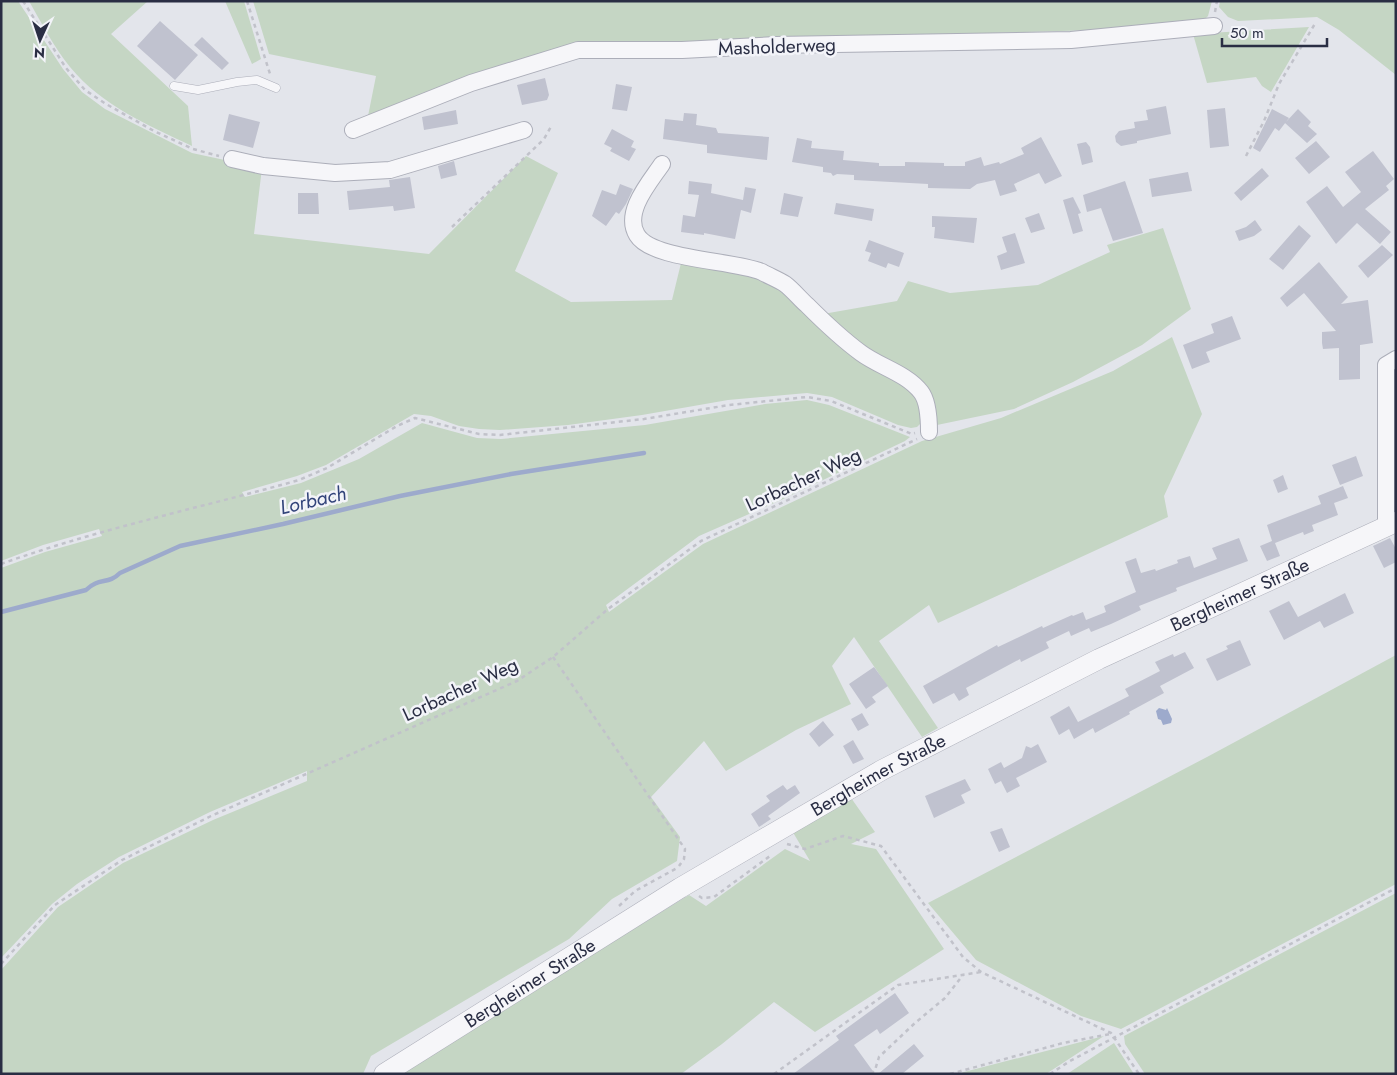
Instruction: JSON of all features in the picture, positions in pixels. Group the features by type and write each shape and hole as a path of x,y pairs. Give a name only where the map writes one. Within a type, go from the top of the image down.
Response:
{"street":[{"name":"Masholderweg","path":"353,130 471,83 578,50 682,50 776,45 1072,40 1214,26"},
{"path":"232,159 263,166 335,173 390,170 524,130"},
{"path":"662,164 637,200 633,224 636,235 645,244 669,253 760,272 785,284 862,354 909,381 922,393 929,416 929,432"},
{"path":"1391,362 1391,513"},
{"name":"Bergheimer Straße","path":"384,1074 680,888 781,842 882,770 1391,513"}],"lane":[{"path":"174,86 198,90 257,80 276,88"}],"path":[{"path":"23,1 66,68 85,90 106,104 169,138 193,149 232,159"},
{"path":"247,1 266,67 276,88"},
{"path":"1246,156 1264,121 1279,84 1316,22"},
{"path":"452,227 544,139 552,124"},
{"path":"1,564 101,532 299,480 327,468 397,426 415,418 472,433 500,435 634,421 729,405 807,396 831,401 912,434 929,432"},
{"name":"Lorbacher Weg","path":"1,964 55,905 122,860 211,816 517,681 553,657 608,609 701,541 906,446 929,432"},
{"path":"553,657 685,849 684,859 679,867 683,874"},
{"path":"781,842 805,849 843,836 880,846 963,957 981,972 1111,1033 1139,1074"},
{"path":"694,894 702,898 714,897 773,854"},
{"path":"1050,1074 1114,1037 1396,888"},
{"path":"774,1074 898,985 981,972"},
{"path":"871,1074 875,1070 879,1057 945,998 964,974"},
{"path":"950,1074 1063,1042 1111,1033"}],"green space":[{"path":"1,1 18,1 63,69 82,92 105,109 192,153 262,168 254,234 429,254 526,156 558,173 515,271 571,302 672,300 682,259 759,274 920,395 921,423 917,427 911,428 898,425 832,397 807,393 728,400 642,415 568,425 500,430 459,426 431,416 414,414 326,465 297,476 242,492 245,497 301,483 359,459 422,423 477,438 501,439 645,425 765,404 807,400 829,405 910,437 781,500 699,536 606,605 609,612 703,544 922,441 1001,418 1113,371 1172,337 1202,414 1164,496 1168,517 938,623 929,605 879,641 938,728 922,737 854,637 832,666 851,704 796,730 726,771 704,741 651,797 680,837 677,861 612,899 569,939 371,1056 363,1074 1,1074 1,970 58,907 123,863 213,820 307,781 307,771 210,812 119,857 77,884 52,904 1,958 1,568 45,552 102,536 99,529 43,545 1,561"},
{"path":"29,1 148,1 111,34 188,106 192,146 126,113 96,93 70,67 59,52"},
{"path":"225,1 244,1 261,59 252,64"},
{"path":"253,1 1212,1 1208,16 1200,24 1098,30 820,36 703,45 594,44 368,116 376,76 269,54"},
{"path":"1220,1 1396,1 1396,75 1339,30 1317,17 1238,21 1228,17 1219,7"},
{"path":"1309,27 1271,92 1262,86 1256,77 1207,83 1193,34"},
{"path":"1163,228 1191,309 1142,345 1073,382 1014,409 937,425 927,392 862,350 823,314 897,301 908,281 950,293 1038,285 1110,252 1107,245"},
{"path":"1396,655 1396,884 1121,1029 1081,1016 976,960 928,903 1207,757"},
{"path":"849,795 875,832 851,844 876,849 944,949 815,1032 774,1002 681,1074 398,1074 689,895 706,906 785,849 810,861 791,829"},
{"path":"1396,893 1396,1074 1145,1074 1125,1044 1124,1036"},
{"path":"1104,1036 1046,1074 960,1074 964,1072"},
{"path":"1114,1043 1134,1074 1067,1074"}],"water":[{"path":"1159,708 1166,710 1167,708 1172,719 1171,723 1163,725 1161,720 1158,719 1156,711"}],"building":[{"path":"160,21 198,55 175,80 137,46"},
{"path":"202,37 229,63 222,70 194,45"},
{"path":"545,78 549,95 547,100 522,105 517,85"},
{"path":"616,84 632,87 627,111 612,109"},
{"path":"1166,106 1171,134 1121,146 1116,142 1115,136 1119,131 1135,128 1134,122 1148,120 1146,110"},
{"path":"1225,108 1229,146 1210,148 1207,110"},
{"path":"1272,109 1289,118 1279,131 1275,128 1260,152 1253,148"},
{"path":"1298,109 1311,122 1308,126 1317,134 1307,143 1285,123"},
{"path":"456,110 458,124 424,130 422,117"},
{"path":"684,113 697,114 696,125 716,128 718,133 769,137 767,160 707,153 707,145 663,139 665,119 683,121"},
{"path":"229,114 260,122 253,148 223,140"},
{"path":"612,129 634,141 631,147 636,149 629,161 610,151 612,148 604,144"},
{"path":"1041,137 1062,176 1045,184 1039,173 1014,184 1017,191 1000,196 995,180 977,184 970,189 928,188 928,184 854,180 854,175 837,174 833,176 831,173 823,172 823,167 792,162 797,138 812,141 811,148 844,151 843,160 879,163 879,166 905,166 905,162 944,163 944,166 965,166 965,162 981,157 984,166 999,162 1000,164 1024,154 1021,148"},
{"path":"1316,141 1330,157 1309,174 1295,158"},
{"path":"1086,142 1090,147 1093,162 1082,165 1077,144"},
{"path":"1373,151 1394,179 1386,186 1389,190 1365,209 1391,232 1380,244 1357,223 1336,244 1306,202 1327,186 1343,207 1361,192 1345,172"},
{"path":"454,161 457,175 441,179 438,166"},
{"path":"1262,168 1269,176 1241,201 1234,193"},
{"path":"1188,172 1192,191 1152,197 1149,179"},
{"path":"410,177 415,208 394,211 393,206 349,210 347,191 390,187 389,180"},
{"path":"689,181 712,184 711,193 743,200 745,187 756,189 751,213 741,210 735,239 704,233 704,235 681,232 683,215 695,217 699,195 688,194"},
{"path":"1125,181 1143,233 1113,241 1101,208 1087,212 1083,195"},
{"path":"620,184 633,189 619,214 616,212 606,226 592,216 602,190 616,195"},
{"path":"298,193 318,193 319,214 298,214"},
{"path":"784,193 803,197 798,217 780,214"},
{"path":"1073,197 1081,213 1078,214 1083,231 1073,234 1063,200"},
{"path":"836,203 874,209 872,221 834,214"},
{"path":"1039,213 1045,229 1031,233 1025,218"},
{"path":"932,216 977,218 974,243 934,238 935,227 932,227"},
{"path":"1255,220 1262,230 1254,236 1239,241 1235,231 1246,227"},
{"path":"1299,225 1311,236 1283,270 1269,259"},
{"path":"1015,233 1025,263 1001,270 997,256 1007,252 1002,237"},
{"path":"869,240 904,253 899,267 888,263 886,268 868,261 871,253 865,251"},
{"path":"1382,245 1393,255 1368,278 1358,266"},
{"path":"1319,262 1348,297 1341,304 1368,300 1373,343 1360,345 1360,379 1339,380 1339,348 1323,349 1322,343 1322,332 1336,331 1304,293 1287,307 1280,298"},
{"path":"1232,316 1241,339 1206,352 1210,362 1192,369 1183,345 1214,333 1211,324"},
{"path":"1356,456 1363,476 1340,485 1332,465"},
{"path":"1283,475 1288,489 1278,493 1273,480"},
{"path":"1343,486 1348,498 1334,503 1338,515 1312,525 1314,531 1304,535 1303,532 1275,543 1280,556 1267,561 1260,546 1272,541 1267,525 1321,504 1318,496"},
{"path":"1239,538 1248,561 1176,588 1177,591 1139,606 1141,610 1111,624 1091,632 1089,628 1071,636 1069,631 1046,642 1049,648 1021,662 1020,659 966,688 969,695 959,701 954,693 933,704 923,686 997,645 998,647 1042,626 1043,628 1083,612 1086,620 1106,612 1104,606 1136,592 1125,562 1136,558 1141,573 1155,569 1156,571 1178,563 1177,560 1190,556 1194,568 1217,559 1212,548"},
{"path":"1390,538 1396,549 1396,562 1384,568 1373,546"},
{"path":"1345,593 1354,613 1324,628 1320,621 1284,640 1269,611 1289,601 1298,617"},
{"path":"1240,640 1251,665 1217,681 1206,659 1228,649 1226,646"},
{"path":"1185,652 1194,668 1160,686 1164,693 1095,733 1093,728 1074,739 1069,729 1059,735 1050,717 1069,706 1078,722 1129,696 1125,689 1160,671 1155,662 1173,654 1174,657"},
{"path":"874,667 888,686 872,697 876,702 866,709 849,684"},
{"path":"862,713 869,725 858,731 851,719"},
{"path":"823,721 834,735 819,747 809,734"},
{"path":"853,740 864,759 853,764 843,746"},
{"path":"1038,744 1047,762 1016,778 1020,786 1007,793 1001,781 995,784 988,769 1001,762 1004,768 1022,758 1026,746 1031,748"},
{"path":"965,779 971,790 961,795 965,803 934,818 925,796"},
{"path":"783,785 787,790 795,785 800,793 768,816 771,819 759,827 751,814 770,801 766,796"},
{"path":"1002,828 1010,847 999,852 990,832"},
{"path":"895,993 909,1013 880,1034 877,1029 854,1045 875,1074 793,1074 839,1040 836,1036"},
{"path":"914,1044 924,1056 902,1074 878,1074"}],"waterway":[{"name":"Lorbach","path":"1,612 86,590 95,584 116,577 120,573 180,546 400,496 511,474 644,453"}]}
